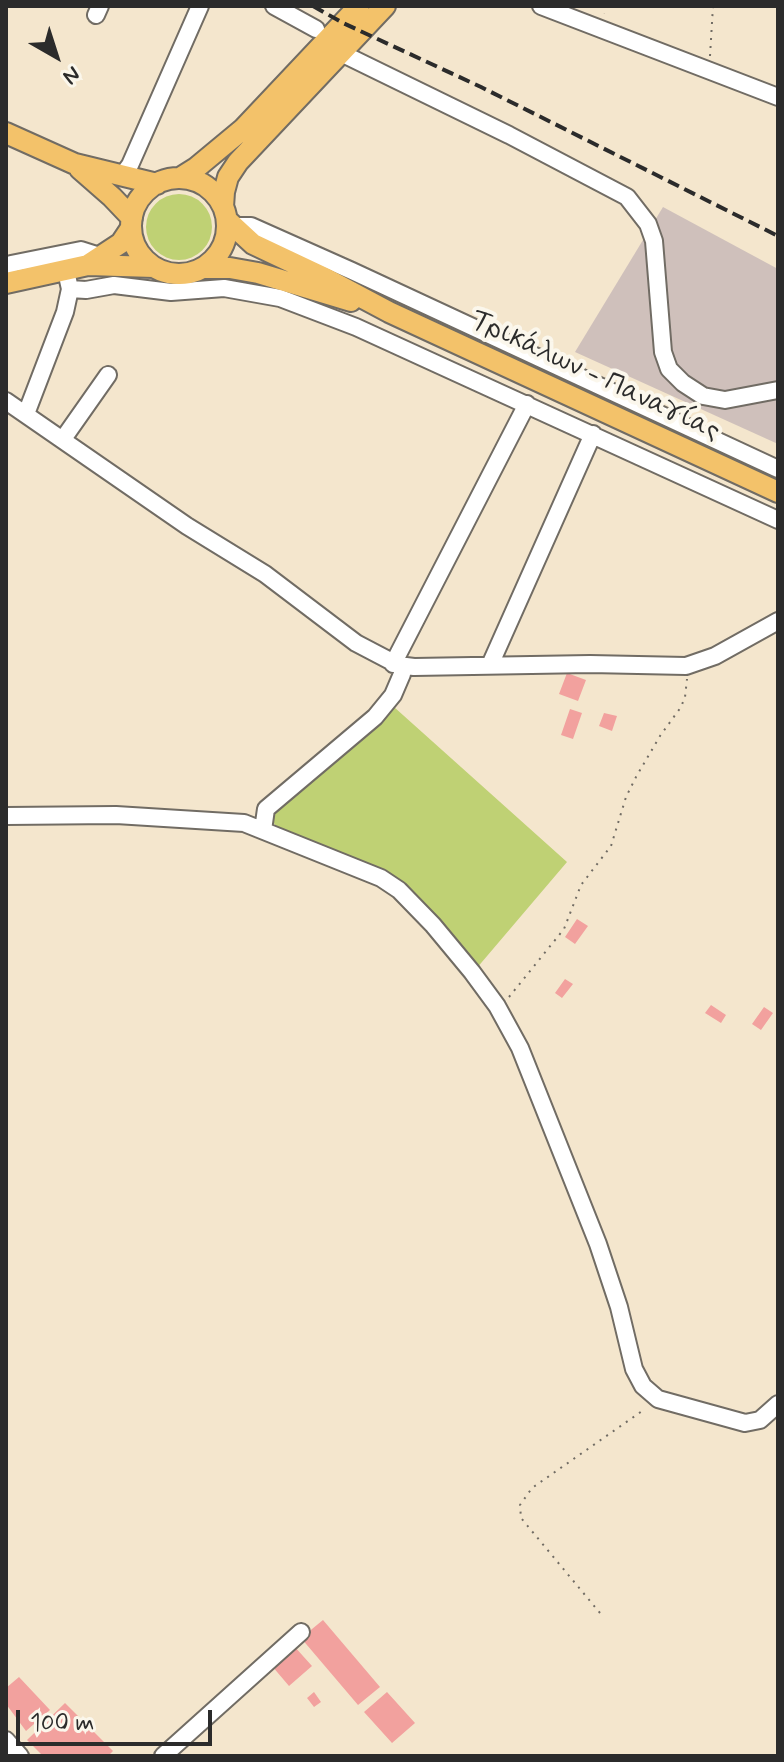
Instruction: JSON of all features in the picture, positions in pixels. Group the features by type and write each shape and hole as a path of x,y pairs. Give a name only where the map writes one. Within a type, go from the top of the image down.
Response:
{"main road":[{"path":"6,283 68,279 121,243 139,200 157,184 180,178 196,168 243,129 359,6"},
{"path":"96,261 154,267 179,274 203,268 214,259 227,234 224,192 228,177 238,162 385,6"},
{"path":"6,133 75,164 157,184"},
{"path":"75,164 100,185 131,223 137,248 154,267"},
{"path":"180,178 206,186 228,218"},
{"name":"Τρικάλων - Παναγίας","path":"228,218 253,244 389,312 778,492"},
{"name":"Τρικάλων - Παναγίας","path":"203,268 230,268 283,289 389,312"}],"street":[{"path":"122,176 130,165 200,6"},
{"path":"274,6 316,29"},
{"path":"541,6 778,97"},
{"path":"341,53 627,197 648,224 654,241 662,340 669,369 703,396 725,400 778,390"},
{"path":"228,218 352,271 778,469"},
{"path":"6,268 11,264 81,250 96,261"},
{"path":"26,414 65,312 68,279 86,290 114,285 171,292 224,288 283,289 356,327 778,520"},
{"path":"63,439 108,375"},
{"path":"6,401 187,526 265,574 356,643 398,669 490,665 686,666 715,656 778,621"},
{"path":"244,823 266,809 375,717 393,695 398,669 527,404"},
{"path":"490,665 593,434"},
{"path":"263,830 266,809"},
{"path":"6,816 51,813 244,823 381,878 399,890 455,949 497,1006 530,1070 593,1231 619,1307 638,1379 658,1399 745,1423 760,1420 778,1404"},
{"path":"163,1756 301,1632"},
{"path":"6,1740 20,1756"}],"path":[{"path":"709,69 713,6"},
{"path":"497,1006 516,990 556,941 564,929 581,885 596,863 605,856 626,797 660,736 681,707 687,684 686,666"},
{"path":"600,1613 521,1518 520,1505 532,1488 658,1399"}],"shaded area":[{"path":"663,207 778,269 778,444 575,352"}],"green space":[{"path":"172,194 186,194 198,199 207,208 212,227 210,240 203,251 186,260 172,260 160,255 151,246 146,234 146,220 151,208 160,199"},
{"path":"394,707 567,862 476,969 425,907 283,832 273,821 274,811"}],"building":[{"path":"567,673 586,680 578,701 559,694"},
{"path":"570,709 582,713 573,739 561,735"},
{"path":"604,713 617,716 612,731 599,726"},
{"path":"577,919 588,926 575,944 565,937"},
{"path":"565,979 573,984 562,998 555,993"},
{"path":"711,1005 726,1015 721,1023 705,1013"},
{"path":"764,1007 773,1013 761,1030 752,1024"},
{"path":"323,1620 380,1687 358,1705 301,1638"},
{"path":"294,1646 312,1666 289,1686 272,1666"},
{"path":"19,1677 50,1710 26,1731 6,1704 6,1688"},
{"path":"314,1692 321,1702 314,1707 307,1698"},
{"path":"387,1692 415,1723 392,1743 364,1712"},
{"path":"65,1703 113,1751 108,1756 43,1756 27,1740"}],"railway":[{"path":"313,6 778,236"}]}
